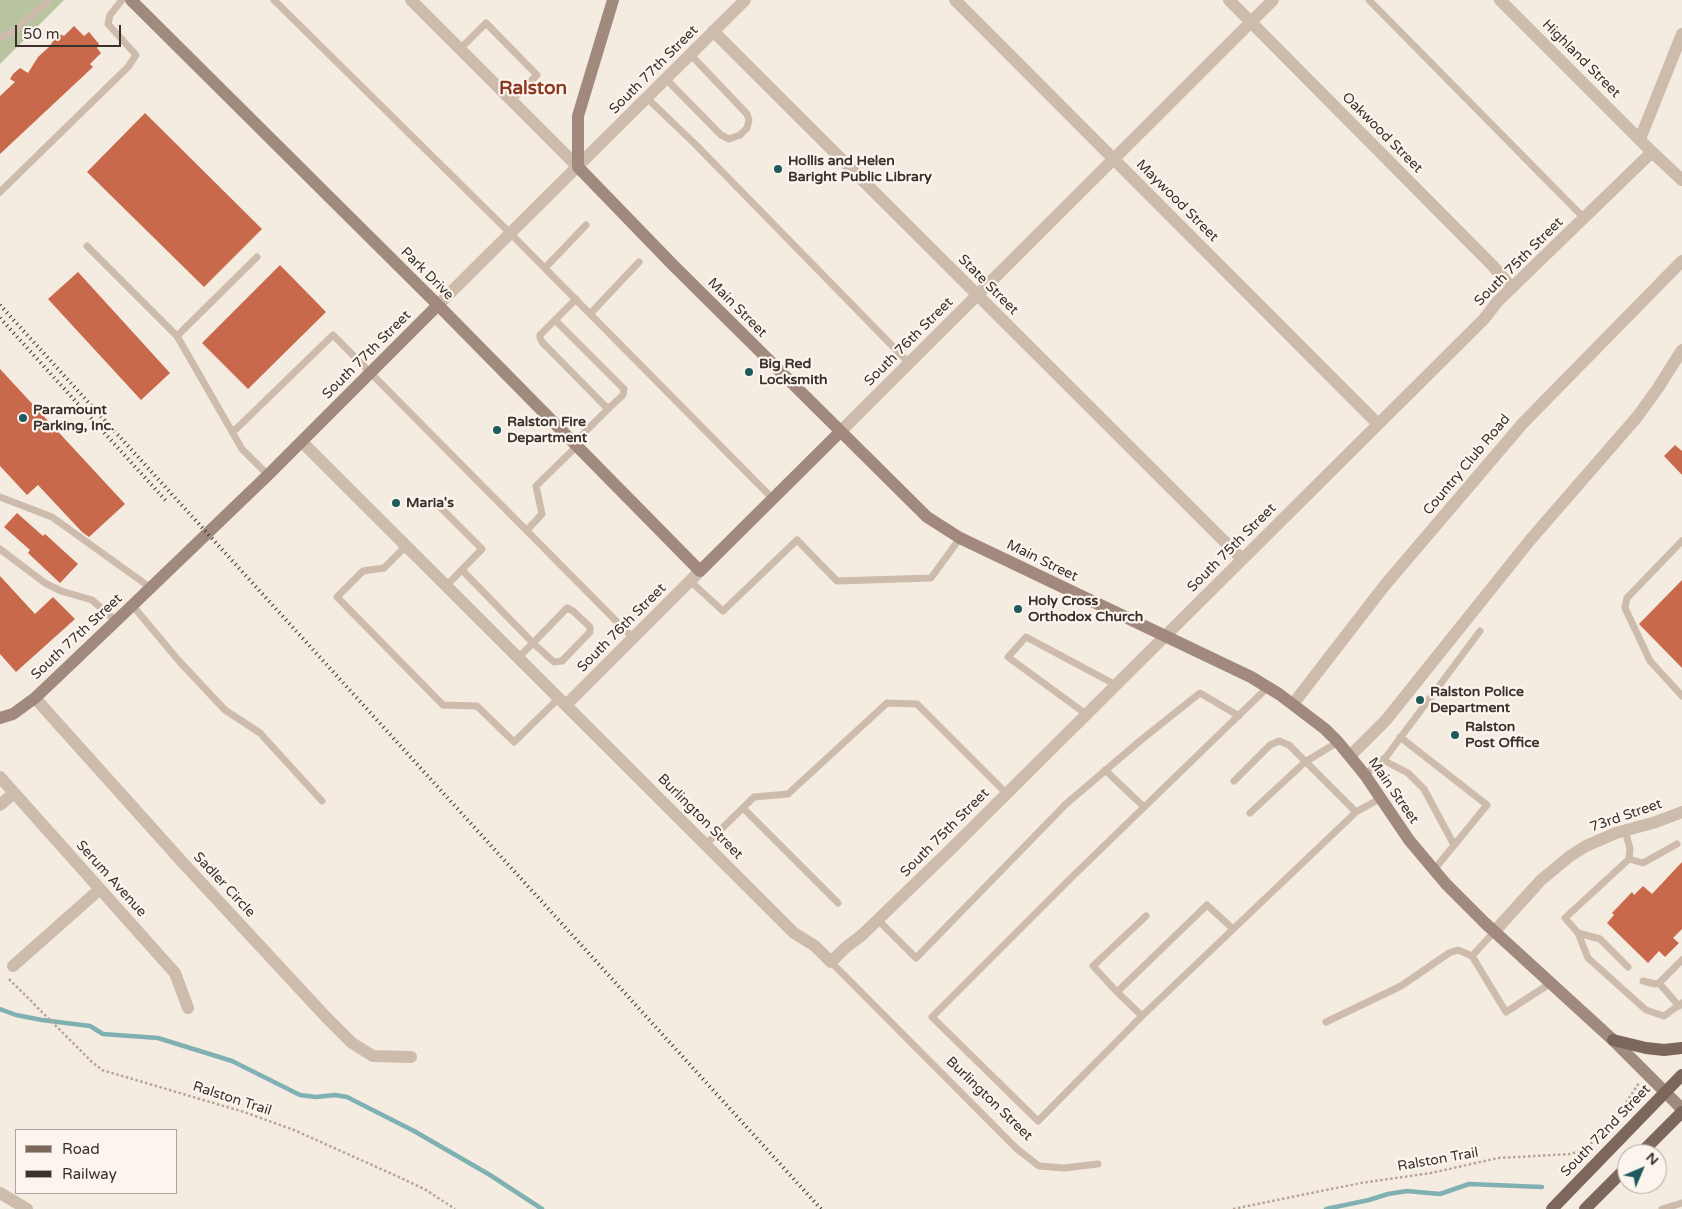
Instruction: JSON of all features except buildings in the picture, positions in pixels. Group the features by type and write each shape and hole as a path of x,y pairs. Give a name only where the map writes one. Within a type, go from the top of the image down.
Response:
{"main road":[{"name":"Park Drive","path":"131,0 438,305 700,571"},
{"path":"578,167 578,116 613,0"},
{"name":"Main Street","path":"578,167 672,264 916,508 943,529 1251,677 1293,704 1325,729 1365,775 1409,840 1433,871 1494,932 1613,1040 1682,1111"},
{"name":"South 77th Street","path":"0,718 13,714 35,698 133,606 302,442 438,305"},
{"name":"South 76th Street","path":"700,571 840,432"},
{"path":"1613,1040 1646,1048 1664,1050 1682,1048"},
{"name":"South 72nd Street","path":"1552,1209 1682,1074"},
{"path":"1650,1144 1682,1111"},
{"path":"1586,1209 1617,1177"}],"street":[{"name":"Main Street","path":"411,0 578,167"},
{"name":"South 77th Street","path":"438,305 744,0"},
{"name":"Maywood Street","path":"955,0 1377,423"},
{"name":"Oakwood Street","path":"1229,0 1492,265 1512,288"},
{"name":"South 76th Street","path":"840,432 1273,0"},
{"name":"Highland Street","path":"1500,0 1640,139"},
{"name":"State Street","path":"714,31 1242,559"},
{"path":"1682,34 1640,139 1682,180"},
{"name":"South 75th Street","path":"831,962 878,920 1007,794 1377,423 1484,319 1498,301 1652,152"},
{"name":"Country Club Road","path":"1293,704 1385,586 1523,423 1682,261"},
{"path":"1350,756 1386,720 1530,539 1637,417 1682,350"},
{"name":"Burlington Street","path":"302,442 794,933 815,946 831,962"},
{"name":"South 76th Street","path":"562,702 634,638 700,571"},
{"name":"Sadler Circle","path":"35,698 184,864 352,1043 373,1056 412,1057"},
{"name":"Serum Avenue","path":"0,777 175,973 188,1008"},
{"path":"0,805 14,793"},
{"name":"73rd Street","path":"1494,932 1541,880 1557,866 1586,846 1625,830 1656,822 1682,812"},
{"path":"13,966 100,889"},
{"path":"0,1194 27,1209"}],"lane":[{"path":"0,38 18,28 49,0"},
{"path":"0,192 128,67 136,55 108,24 110,15 122,0"},
{"path":"274,0 510,233 773,499"},
{"path":"1369,0 1584,218"},
{"path":"460,49 486,23 538,75 512,100"},
{"path":"666,79 721,135 729,138 740,135 748,128 750,120 747,114 690,54"},
{"path":"646,98 696,145 909,363"},
{"path":"545,268 586,225"},
{"path":"87,246 177,336 242,449 268,475"},
{"path":"177,336 256,257"},
{"path":"590,314 639,262"},
{"path":"576,299 540,335 542,342 609,408"},
{"path":"527,530 542,514 536,486 623,395 624,389 555,320"},
{"path":"233,432 333,335 372,372 634,638"},
{"path":"0,497 52,517 151,588"},
{"path":"436,503 482,549 446,586"},
{"path":"690,581 723,611 797,540 838,581 931,578 960,538"},
{"path":"1682,541 1627,598 1625,608 1650,661 1682,696"},
{"path":"406,546 384,568 363,571 337,597 443,705 477,706 514,742 562,702"},
{"path":"0,549 45,583 61,591 92,600 116,622"},
{"path":"462,570 533,642 554,662 562,661 590,632 590,627 567,608 533,642 518,658"},
{"path":"133,606 179,661 225,710 260,733 322,801"},
{"path":"1365,775 1383,760 1480,631"},
{"path":"1086,714 1008,657 1026,637 1116,685"},
{"path":"1268,687 1072,876 932,1017 1038,1121 1142,1016 1356,812 1381,798"},
{"path":"878,920 916,958 1066,804 1200,693 1239,716"},
{"path":"706,844 754,797 788,794 887,703 917,704 1007,794"},
{"path":"1400,737 1487,804 1433,871"},
{"path":"1234,781 1270,745 1279,741 1289,745 1356,812"},
{"path":"1250,813 1305,762 1338,742"},
{"path":"1383,760 1408,773 1424,789 1454,845"},
{"path":"1105,770 1144,807"},
{"path":"743,808 838,903"},
{"path":"1625,830 1630,849 1629,859 1564,918 1578,933 1588,958 1646,1010 1664,1016 1680,1004 1659,983"},
{"path":"1629,859 1643,863 1677,844"},
{"path":"1117,992 1207,905 1233,930"},
{"path":"1142,1016 1093,966 1146,916"},
{"path":"1472,956 1494,932"},
{"path":"1578,933 1600,939 1628,968"},
{"path":"1326,1022 1401,986 1449,953 1458,950 1472,956 1506,1012 1551,983"},
{"path":"1643,981 1659,983 1682,960"},
{"name":"Burlington Street","path":"831,962 1024,1155 1039,1166 1064,1168 1098,1164"},
{"path":"1662,1209 1682,1203"}],"path":[{"name":"Ralston Trail","path":"19,989 102,1070 244,1112 294,1130 426,1190 455,1209"},
{"name":"Ralston Trail","path":"1234,1209 1342,1186 1431,1173 1498,1158 1570,1154 1583,1149 1597,1139 1619,1113 1626,1101"}],"green space":[{"path":"0,0 64,0 0,64"}],"waterway":[{"path":"0,1009 16,1015 42,1020 90,1026 103,1034 158,1038 232,1061 300,1095 347,1097 414,1131 490,1175 542,1209"},
{"path":"1326,1209 1407,1191 1440,1194 1469,1184 1542,1187"}],"railway":[{"path":"0,305 821,1209"},
{"path":"0,318 168,503"}],"place":[{"name":"Hollis and Helen Baright Public Library","path":"778,169"},
{"name":"Big Red Locksmith","path":"749,372"},
{"name":"Paramount Parking, Inc.","path":"23,418"},
{"name":"Ralston Fire Department","path":"497,430"},
{"name":"Maria's","path":"396,503"},
{"name":"Holy Cross Orthodox Church","path":"1018,609"},
{"name":"Ralston Police Department","path":"1420,700"},
{"name":"Ralston Post Office","path":"1455,735"}],"district":[{"name":"Ralston","path":"533,89"}]}
